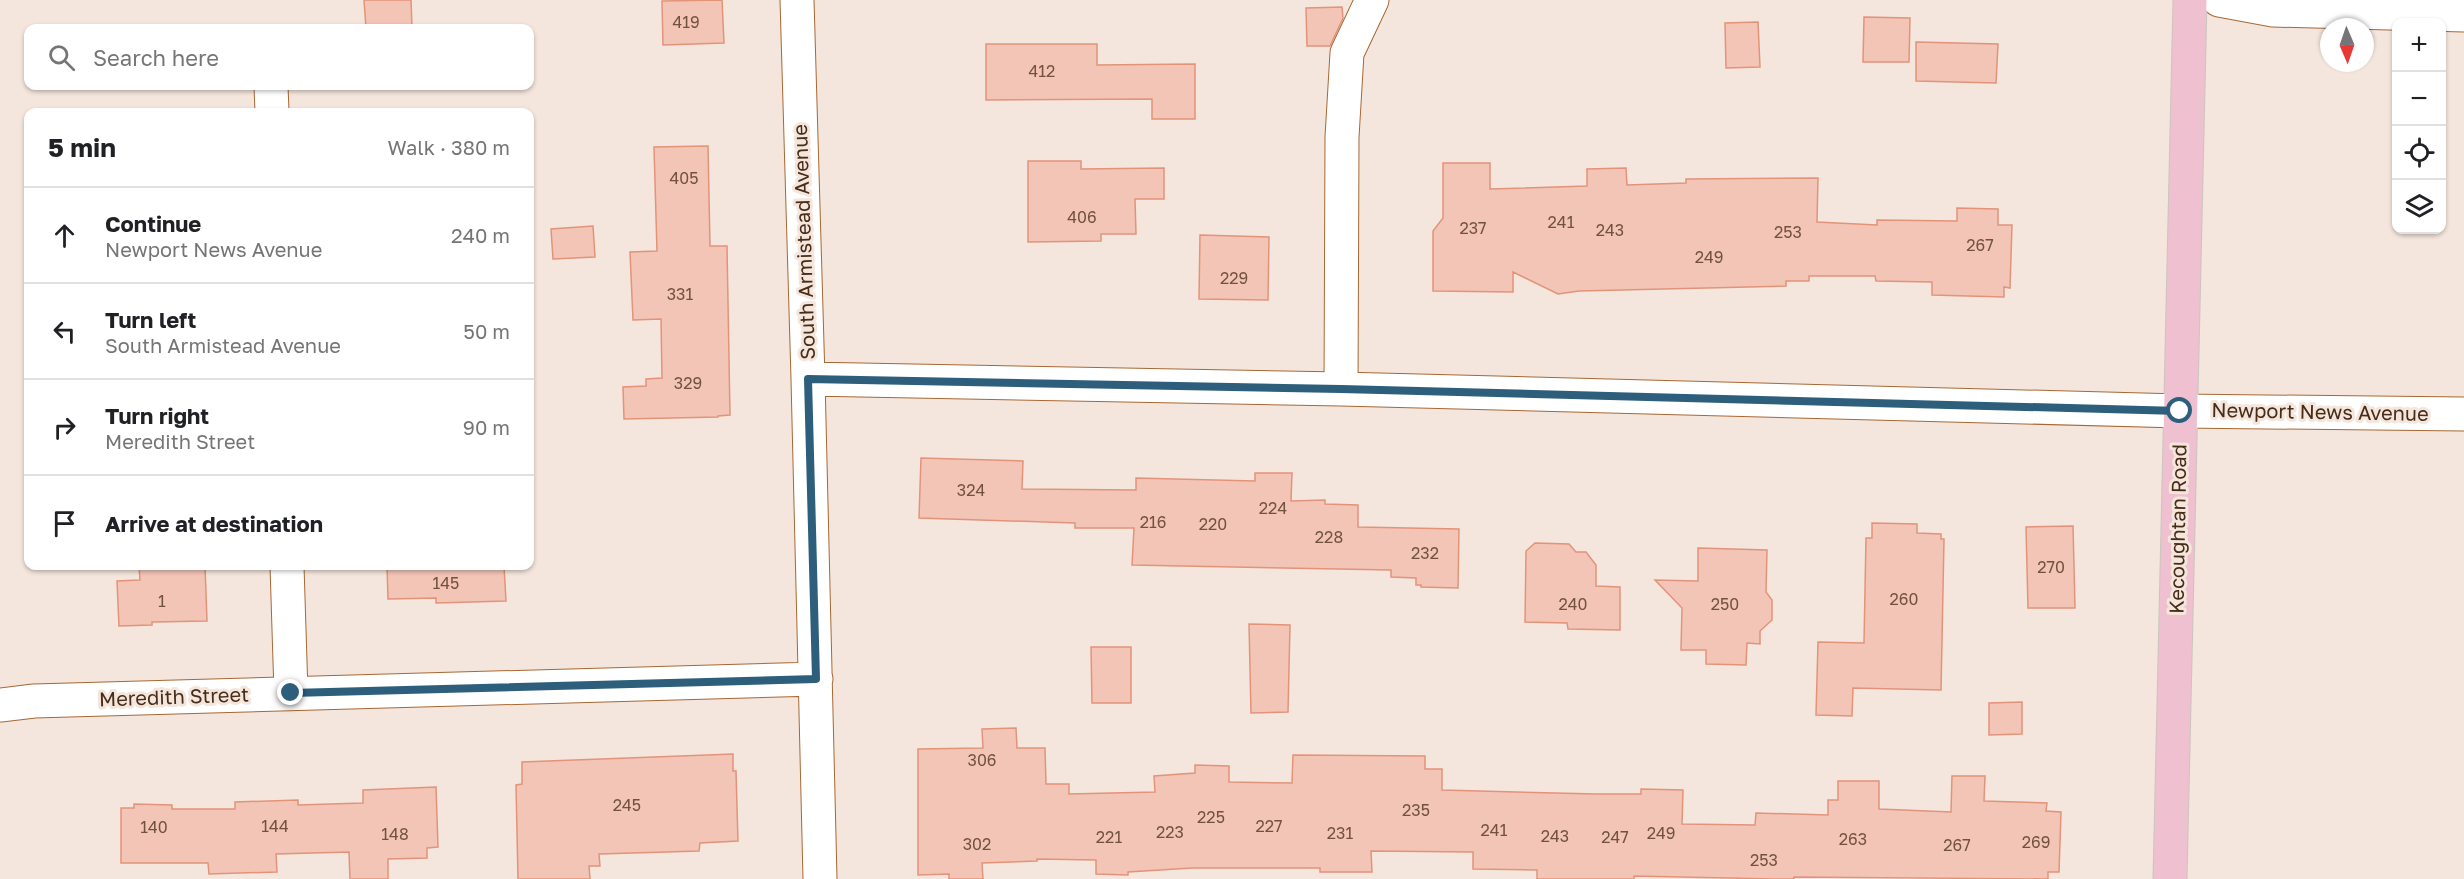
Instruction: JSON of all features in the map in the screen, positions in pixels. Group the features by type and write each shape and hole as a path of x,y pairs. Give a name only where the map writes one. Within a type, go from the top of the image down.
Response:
{"main road":[{"name":"Kecoughtan Road","path":"2170,879 2190,0"}],"street":[{"name":"South Armistead Avenue","path":"797,0 820,879"},
{"path":"1341,389 1342,137 1347,53 1372,0"},
{"path":"2219,0 2273,10 2464,15"},
{"path":"272,90 272,108"},
{"name":"Newport News Avenue","path":"808,379 1341,389 2180,411 2464,414"},
{"path":"287,570 291,693"},
{"name":"Meredith Street","path":"0,705 34,701 816,679"}],"building":[{"path":"364,0 411,0 412,24 366,24"},
{"path":"722,0 724,43 663,45 662,1"},
{"path":"1342,7 1343,18 1330,46 1307,46 1306,8"},
{"path":"1864,17 1910,18 1909,62 1863,62"},
{"path":"1758,22 1760,67 1726,68 1725,23"},
{"path":"1916,42 1998,44 1996,83 1916,81"},
{"path":"986,44 1097,44 1097,65 1195,64 1195,119 1152,119 1152,99 986,100"},
{"path":"708,146 710,246 727,246 730,415 624,419 623,387 646,386 646,379 662,378 661,319 633,320 630,252 657,251 654,147"},
{"path":"1028,161 1081,161 1081,169 1164,168 1164,199 1135,199 1136,234 1101,234 1101,241 1028,242"},
{"path":"1443,163 1490,163 1490,189 1587,186 1587,169 1626,168 1627,185 1686,183 1686,179 1818,178 1817,222 1877,225 1877,220 1957,221 1957,208 1998,209 1998,225 2012,225 2010,288 2004,287 2004,297 1932,295 1932,282 1876,281 1875,276 1809,276 1809,281 1786,281 1786,286 1579,291 1558,294 1513,272 1513,292 1433,291 1433,231 1443,218"},
{"path":"593,226 595,257 553,259 551,229"},
{"path":"1200,235 1269,237 1268,300 1199,299"},
{"path":"921,458 1023,461 1022,489 1136,490 1136,478 1255,481 1255,473 1292,473 1291,501 1325,500 1325,504 1358,505 1358,527 1459,529 1458,588 1421,587 1421,585 1416,585 1416,578 1391,577 1391,570 1132,565 1134,528 1075,528 1075,523 919,518"},
{"path":"1872,523 1917,524 1917,533 1941,534 1941,539 1944,539 1941,690 1853,688 1852,716 1816,715 1818,642 1864,643 1866,538 1872,538"},
{"path":"2073,526 2075,608 2028,608 2026,527"},
{"path":"1535,543 1569,544 1576,552 1586,552 1596,565 1596,586 1620,587 1620,630 1568,629 1567,623 1525,622 1526,551"},
{"path":"1698,548 1767,550 1766,592 1772,600 1772,620 1760,631 1760,644 1747,643 1746,665 1706,664 1706,650 1681,650 1682,608 1655,580 1698,581"},
{"path":"139,570 205,570 207,621 152,622 152,625 119,626 117,581 140,580"},
{"path":"387,570 504,570 506,601 436,603 436,598 388,599"},
{"path":"1249,624 1290,625 1288,712 1251,713"},
{"path":"1091,647 1131,647 1131,703 1092,703"},
{"path":"2022,702 2022,734 1989,735 1989,703"},
{"path":"1016,728 1017,748 1045,748 1046,784 1069,784 1069,794 1155,792 1154,776 1195,773 1195,765 1229,766 1229,782 1292,783 1293,755 1425,756 1425,769 1442,769 1442,790 1641,794 1641,789 1683,790 1682,824 1755,825 1756,813 1828,815 1828,800 1838,800 1838,781 1879,781 1879,809 1951,812 1952,776 1985,776 1984,801 2047,803 2046,811 2061,812 2059,872 2048,872 2048,879 1794,877 1794,879 1774,879 1634,876 1634,879 1537,879 1537,870 1473,869 1473,852 1371,851 1372,872 1320,872 1320,868 1192,868 1128,872 1128,875 1096,874 1096,860 1037,859 1037,861 982,863 983,879 949,879 949,874 918,875 918,749 983,748 982,729"},
{"path":"733,754 733,771 736,771 738,841 700,843 699,851 599,854 600,866 589,866 590,879 518,879 516,785 522,784 522,762"},
{"path":"436,787 438,847 427,848 427,858 388,859 388,879 350,879 349,852 276,854 277,872 209,874 208,863 121,863 121,808 134,808 134,804 172,805 172,809 235,809 235,802 298,800 298,805 363,803 363,790"}],"route":[{"path":"291,693 816,679 808,379 1341,389 2180,411"}]}
